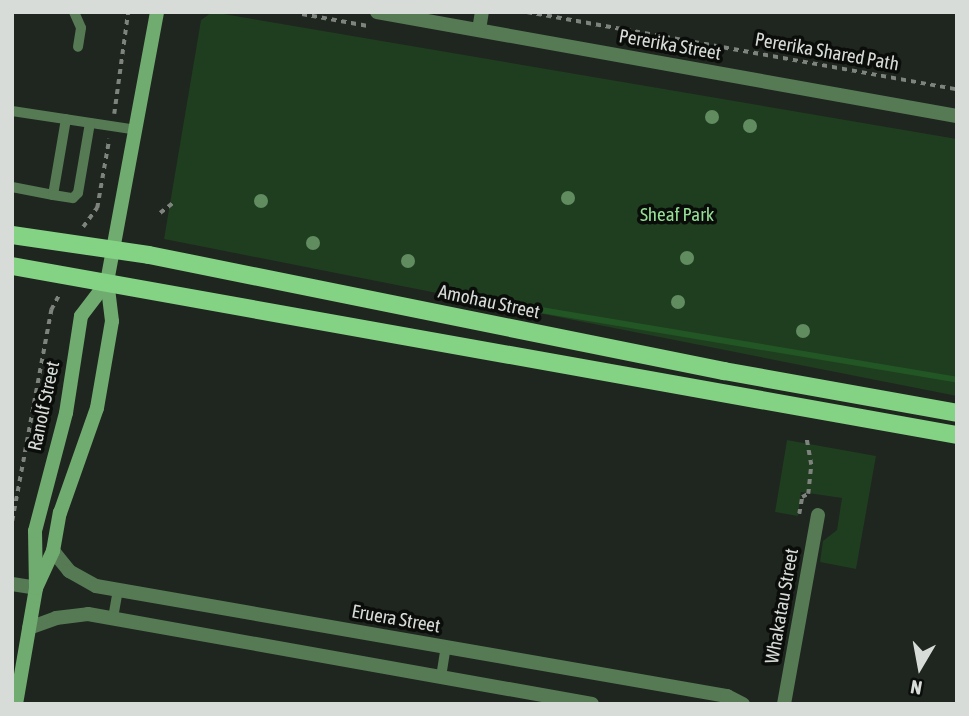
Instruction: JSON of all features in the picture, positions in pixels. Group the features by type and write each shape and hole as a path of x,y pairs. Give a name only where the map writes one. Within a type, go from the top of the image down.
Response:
{"main road":[{"name":"Ranolf Street","path":"36,588 53,551 60,513 97,408 112,321 107,282 157,12"},
{"name":"Amohau Street","path":"12,235 340,292 674,362 957,413"},
{"path":"12,266 957,435"},
{"name":"Ranolf Street","path":"16,704 36,588 35,531 66,413 80,316 107,282"},
{"path":"335,322 340,292"}],"street":[{"name":"Pererika Street","path":"377,12 957,116"},
{"path":"479,30 482,12"},
{"name":"Whakatau Street","path":"784,704 818,515"},
{"name":"Eruera Street","path":"53,551 83,582 118,590 446,647 743,704"},
{"path":"12,584 36,588"},
{"path":"29,628 72,614 113,618 592,704"}],"lane":[{"path":"74,12 82,29 78,47"},
{"path":"12,111 137,130"},
{"path":"54,195 66,119"},
{"path":"12,187 73,198 78,193 90,123"},
{"path":"113,618 118,590"},
{"path":"441,677 446,647"}],"path":[{"name":"Pererika Shared Path","path":"527,12 957,89"},
{"path":"160,213 173,203"},
{"path":"12,521 51,310 62,291"},
{"path":"806,436 811,465 808,494"}],"green space":[{"name":"Sheaf Park","path":"212,12 957,139 957,396 164,239 201,20"},
{"path":"787,440 876,456 856,569 820,562 823,541 837,530 842,498 801,492 798,516 775,512"}],"waterway":[{"path":"511,305 957,380"}]}
